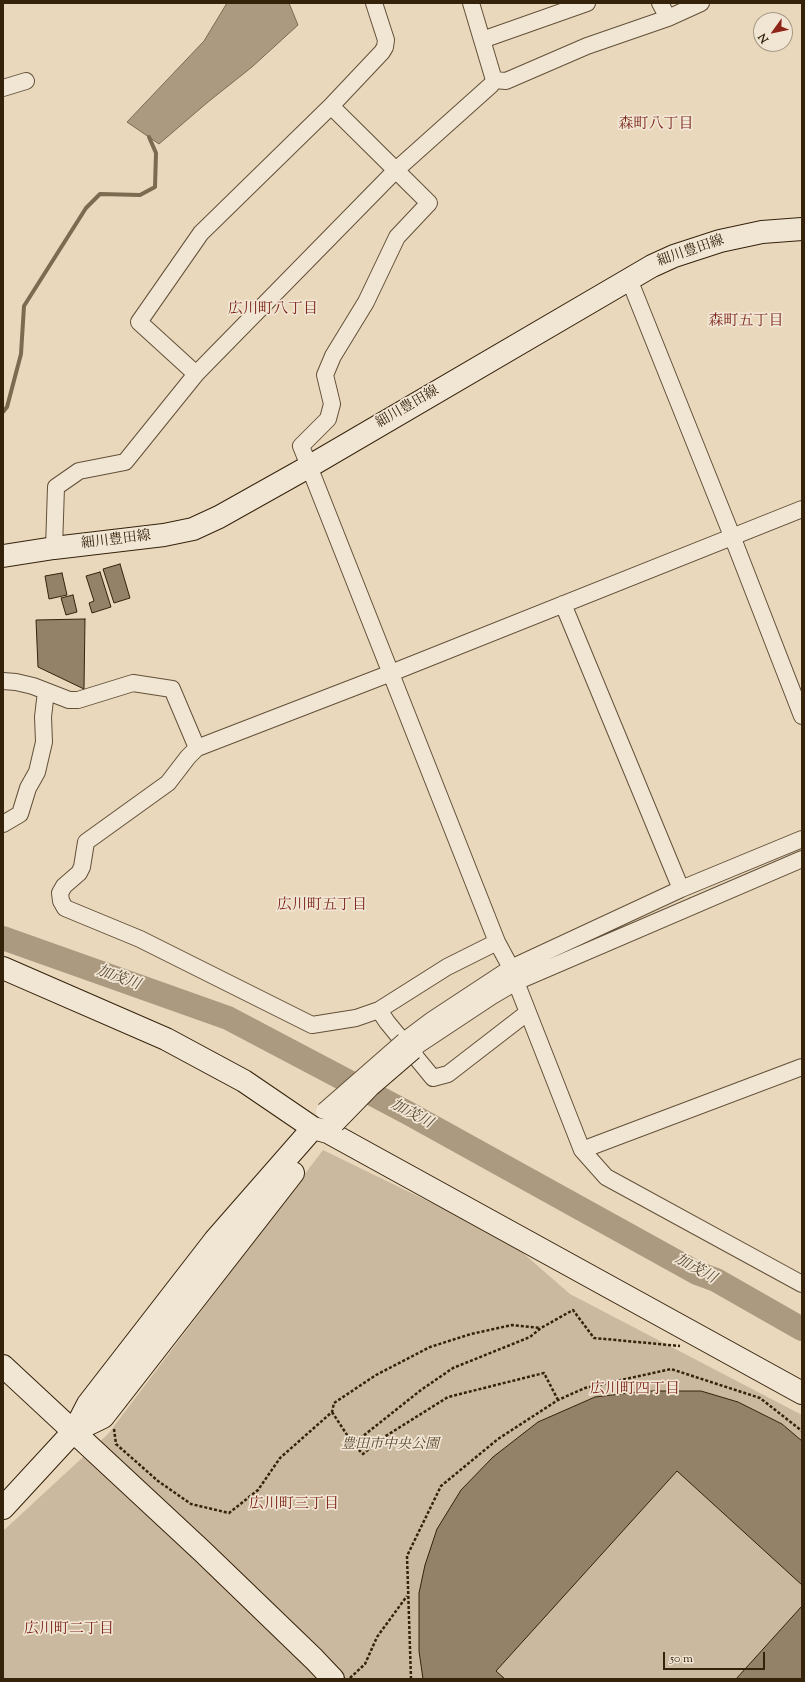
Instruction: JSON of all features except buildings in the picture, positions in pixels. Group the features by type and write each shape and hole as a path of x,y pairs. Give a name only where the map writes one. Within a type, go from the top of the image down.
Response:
{"street":[{"path":"196,374 139,322 200,233 331,106 385,47 386,40 374,3"},
{"path":"471,3 494,80"},
{"path":"482,40 587,3"},
{"path":"660,3 668,18"},
{"path":"494,80 506,81 587,46 668,18 701,3"},
{"path":"54,548 56,487 79,471 125,462 196,374 396,170 474,101 494,80"},
{"path":"3,88 26,81"},
{"path":"331,106 429,203 397,237 366,302 333,356 325,375 332,404 328,419 301,446 497,942 514,975 582,1150 606,1177 802,1284"},
{"name":"細川豊田線","path":"3,556 54,548 164,535 193,529 219,517 310,466 629,279 674,256 720,241 762,232 802,230"},
{"path":"629,279 802,716"},
{"path":"497,942 447,967 379,1010 356,1018 312,1024 140,939 65,908 61,901 60,893 64,886 79,873 82,867 86,842 168,783 197,748 391,674 802,509"},
{"path":"563,604 681,889"},
{"path":"3,681 16,682 69,700 78,700 133,683 172,689 197,748"},
{"path":"3,824 20,814 28,788 37,772 44,742 43,717 46,691"},
{"path":"3,1508 74,1431 88,1404 215,1240 325,1123 369,1086 408,1045 492,996 514,975 681,889 802,839"},
{"path":"514,975 802,859"},
{"path":"3,968 166,1039 325,1123 802,1392"},
{"path":"379,1010 433,1078 448,1074 528,1013"},
{"path":"582,1150 802,1067"},
{"path":"74,1431 103,1417 216,1274 325,1123"},
{"path":"3,1366 202,1551 314,1658 332,1679"}],"path":[{"path":"353,1444 421,1390 453,1368 530,1337 540,1328 574,1310 594,1338 682,1346"},
{"path":"109,1409 112,1414 116,1444 158,1481 191,1504 229,1513 258,1490 280,1458 332,1412 334,1403 376,1374 430,1347 470,1334 512,1325 540,1328"},
{"path":"411,1679 407,1556 441,1486 498,1439 558,1400 585,1388 671,1369 760,1398 802,1431"},
{"path":"332,1412 353,1444 363,1454 381,1439 448,1397 544,1373 558,1400"},
{"path":"349,1679 365,1664 377,1637 408,1596"}],"green space":[{"name":"豊田市中央公園","path":"323,1150 508,1240 570,1294 802,1415 802,1679 3,1679 3,1531 108,1434"}],"shaded area":[{"path":"227,3 289,3 298,25 252,67 159,144 127,122 204,41"}],"waterway":[{"path":"3,412 7,407 21,354 24,306 86,208 100,194 140,195 155,187 156,153 149,137"},
{"name":"加茂川","path":"3,938 228,1018 408,1113 697,1273 716,1280 802,1329"}],"district":[{"name":"森町八丁目","path":"656,125"},
{"name":"広川町八丁目","path":"273,310"},
{"name":"森町五丁目","path":"746,322"},
{"name":"広川町五丁目","path":"322,906"},
{"name":"広川町四丁目","path":"635,1390"},
{"name":"広川町三丁目","path":"294,1505"},
{"name":"広川町二丁目","path":"69,1630"}]}
